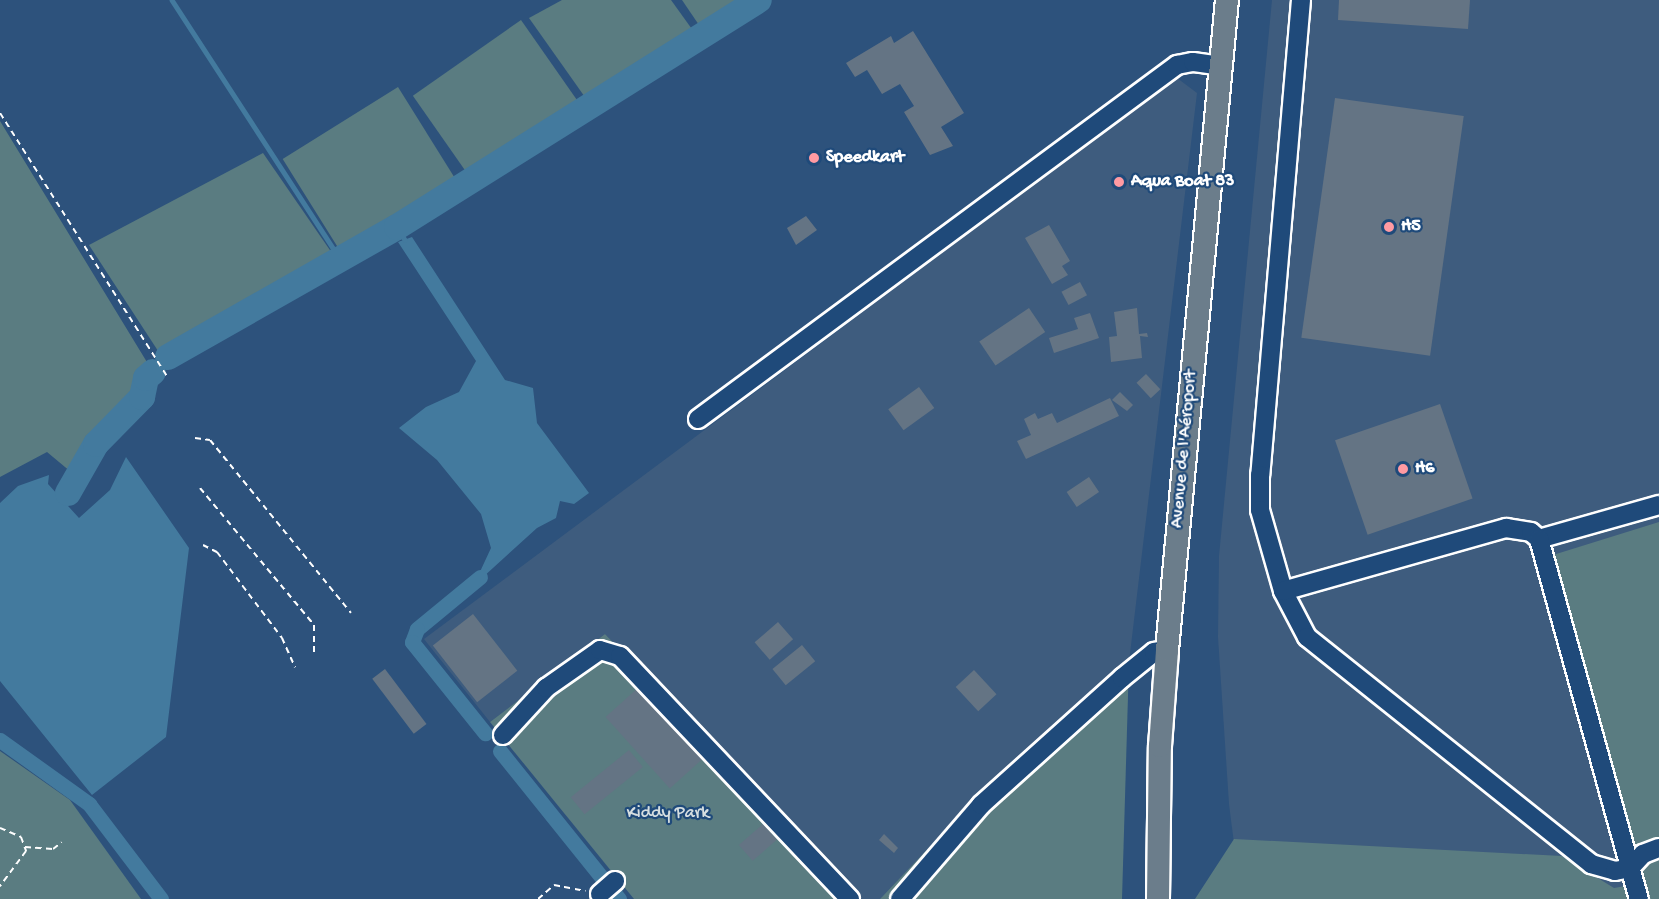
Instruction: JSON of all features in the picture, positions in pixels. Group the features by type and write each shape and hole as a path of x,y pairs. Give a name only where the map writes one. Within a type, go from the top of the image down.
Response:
{"main road":[{"name":"Avenue de l'Aéroport","path":"1158,899 1160,746 1167,650 1227,0"}],"street":[{"path":"1301,0 1260,475 1260,510 1283,591 1306,637 1565,846 1591,864 1607,869 1630,868 1643,854 1659,848"},
{"path":"698,419 1177,65 1193,62 1221,66"},
{"path":"1539,539 1659,505"},
{"path":"1283,591 1506,528 1524,528 1539,539 1638,899"},
{"path":"503,735 546,688 600,650 621,656 850,899"},
{"path":"900,899 981,805 1122,678 1154,652 1167,650"},
{"path":"600,894 615,881"}],"path":[{"path":"0,113 167,376"},
{"path":"195,438 210,440 351,613"},
{"path":"200,489 314,625 314,656"},
{"path":"203,545 217,552 282,638 295,667"},
{"path":"0,828 21,837 25,847 23,857 0,886"},
{"path":"25,847 53,849 62,842"},
{"path":"538,899 554,885 600,894"}],"shaded area":[{"path":"1272,0 1659,0 1659,899 1241,899 1229,804 1218,637 1219,556"},
{"path":"1177,78 1197,93 1129,662 994,779 880,899 859,899 605,634 490,722 424,639"},
{"path":"412,237 505,380 533,388 537,423 589,493 574,504 560,501 556,518 537,528 482,578 478,576 491,548 481,514 437,460 399,428 426,407 459,392 476,361 398,242"},
{"path":"126,457 189,548 166,737 92,795 0,681 0,503 18,486 49,475 48,484 79,518 110,490"}],"green space":[{"path":"562,0 671,0 694,32 587,100 529,18"},
{"path":"682,0 745,0 701,28"},
{"path":"521,20 578,102 470,178 413,96"},
{"path":"398,87 456,179 340,252 283,159"},
{"path":"0,121 153,372 71,472 47,452 0,477"},
{"path":"263,153 334,256 162,357 89,245"},
{"path":"1659,522 1659,899 1195,899 1234,839 1562,856 1614,888 1643,883 1553,555"},
{"name":"Kiddy Park","path":"605,634 859,899 634,899 490,722"},
{"path":"1129,662 1122,899 880,899 994,779"},
{"path":"0,751 70,800 141,899 0,899"}],"building":[{"path":"1339,0 1470,0 1468,29 1338,20"},
{"path":"913,31 964,113 941,127 953,146 930,155 904,112 914,106 900,84 882,94 867,70 855,77 846,63 891,36 894,43"},
{"name":"H5","path":"1335,98 1464,116 1430,356 1301,338"},
{"path":"806,216 817,230 796,245 787,228"},
{"path":"1049,225 1070,261 1062,266 1068,275 1052,284 1025,238"},
{"path":"1080,282 1087,295 1069,305 1061,292"},
{"path":"1029,308 1045,332 995,366 979,342"},
{"path":"1137,308 1139,334 1147,333 1148,337 1140,336 1142,358 1111,362 1109,337 1117,336 1114,312"},
{"path":"1090,313 1099,338 1054,353 1049,338 1078,329 1074,318"},
{"path":"1146,374 1160,389 1151,398 1136,383"},
{"path":"919,387 934,408 904,430 888,409"},
{"path":"1120,392 1133,405 1127,411 1112,400"},
{"path":"1110,398 1119,416 1026,459 1017,441 1031,435 1024,419 1035,413 1038,419 1052,413 1057,423"},
{"name":"H6","path":"1440,404 1473,499 1368,535 1335,440"},
{"path":"1089,477 1099,492 1077,507 1067,492"},
{"path":"473,614 517,671 477,702 433,645"},
{"path":"778,622 793,639 770,660 755,642"},
{"path":"802,645 815,661 786,685 772,669"},
{"path":"385,669 427,724 414,734 372,679"},
{"path":"974,670 997,694 978,711 956,687"},
{"path":"639,687 703,758 670,788 606,717"},
{"path":"629,750 643,767 585,814 571,797"},
{"path":"763,824 777,840 753,861 739,845"},
{"path":"884,834 898,848 894,853 879,840"}],"waterway":[{"path":"172,0 340,259"},
{"path":"168,357 397,227 759,0"},
{"path":"397,227 405,240"},
{"path":"68,493 96,444 142,397 146,378 153,372"},
{"path":"480,577 417,629 412,642 485,733"},
{"path":"0,740 89,804 161,899"},
{"path":"500,751 619,899"}],"place":[{"name":"Speedkart","path":"814,158"},
{"name":"Aqua Boat 83","path":"1119,182"},
{"name":"H5","path":"1389,227"},
{"name":"H6","path":"1403,469"}]}
